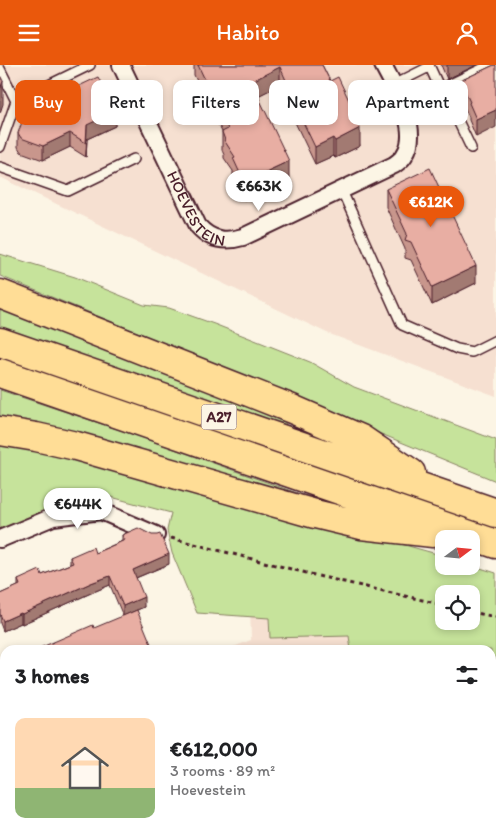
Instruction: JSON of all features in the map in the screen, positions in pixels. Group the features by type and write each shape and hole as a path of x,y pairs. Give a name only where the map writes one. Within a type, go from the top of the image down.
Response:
{"highway":[{"name":"A27","path":"0,294 292,409 361,439 439,493"},
{"name":"A27","path":"0,341 496,513"},
{"name":"A27","path":"0,373 489,541"},
{"name":"A27","path":"0,431 76,446 361,525 489,541"}],"street":[{"name":"HOEVESTEIN","path":"121,65 198,226 204,233 222,240 233,240 243,237 394,165 404,157 410,143 410,125"},
{"name":"HOEVESTEIN","path":"383,65 390,80"},
{"path":"0,539 53,517 101,511 156,535"}],"lane":[{"path":"59,80 90,65"},
{"path":"402,80 429,66 440,89 490,65"},
{"path":"0,69 15,99"},
{"path":"468,88 480,83"},
{"path":"0,147 15,104"},
{"path":"460,125 471,148"},
{"path":"0,167 68,191 134,159"},
{"path":"342,191 402,325 458,349 472,352 496,340"}],"path":[{"path":"156,535 318,576 435,603"},
{"path":"480,614 496,617"}],"shaded area":[{"path":"0,65 496,65 496,396 327,333 0,177"},
{"path":"249,560 435,618 435,630 480,630 480,622 496,624 496,645 238,645 251,640"}],"green space":[{"path":"0,254 75,277 144,305 169,308 214,324 310,362 354,387 496,440 496,481 0,276"},
{"path":"0,303 286,422 285,427 0,327"},
{"path":"0,390 135,435 339,508 0,416"},
{"path":"0,438 435,553 435,575 480,575 480,568 496,573 496,645 350,645 349,636 270,638 269,618 197,613 172,553 167,530 171,513 111,497 0,540"}],"building":[{"path":"198,65 322,65 330,80 286,80 280,67 254,80 205,80"},
{"path":"496,65 496,110 476,119 469,103 468,80 462,80"},
{"path":"0,75 3,81 0,90"},
{"path":"338,77 348,98 348,125 358,125 360,128 335,141 333,138 315,147 304,125 338,125 338,80 332,80"},
{"path":"91,80 91,123 87,125 86,143 70,133 43,146 21,138 18,133 21,125 81,125 81,85"},
{"path":"259,98 269,119 269,125 272,125 289,161 244,182 233,158 235,157 224,140 222,132 228,129 226,125 259,125"},
{"path":"430,168 476,266 432,287 411,242 405,240 407,234 386,189"},
{"path":"138,528 152,535 160,534 169,554 133,570 144,597 123,606 110,576 3,621 0,614 0,594 20,585 18,580 40,570 42,575 73,563 70,557 93,547 95,553 125,540 122,535"},
{"path":"137,610 151,645 47,645 93,625 94,628"}]}
